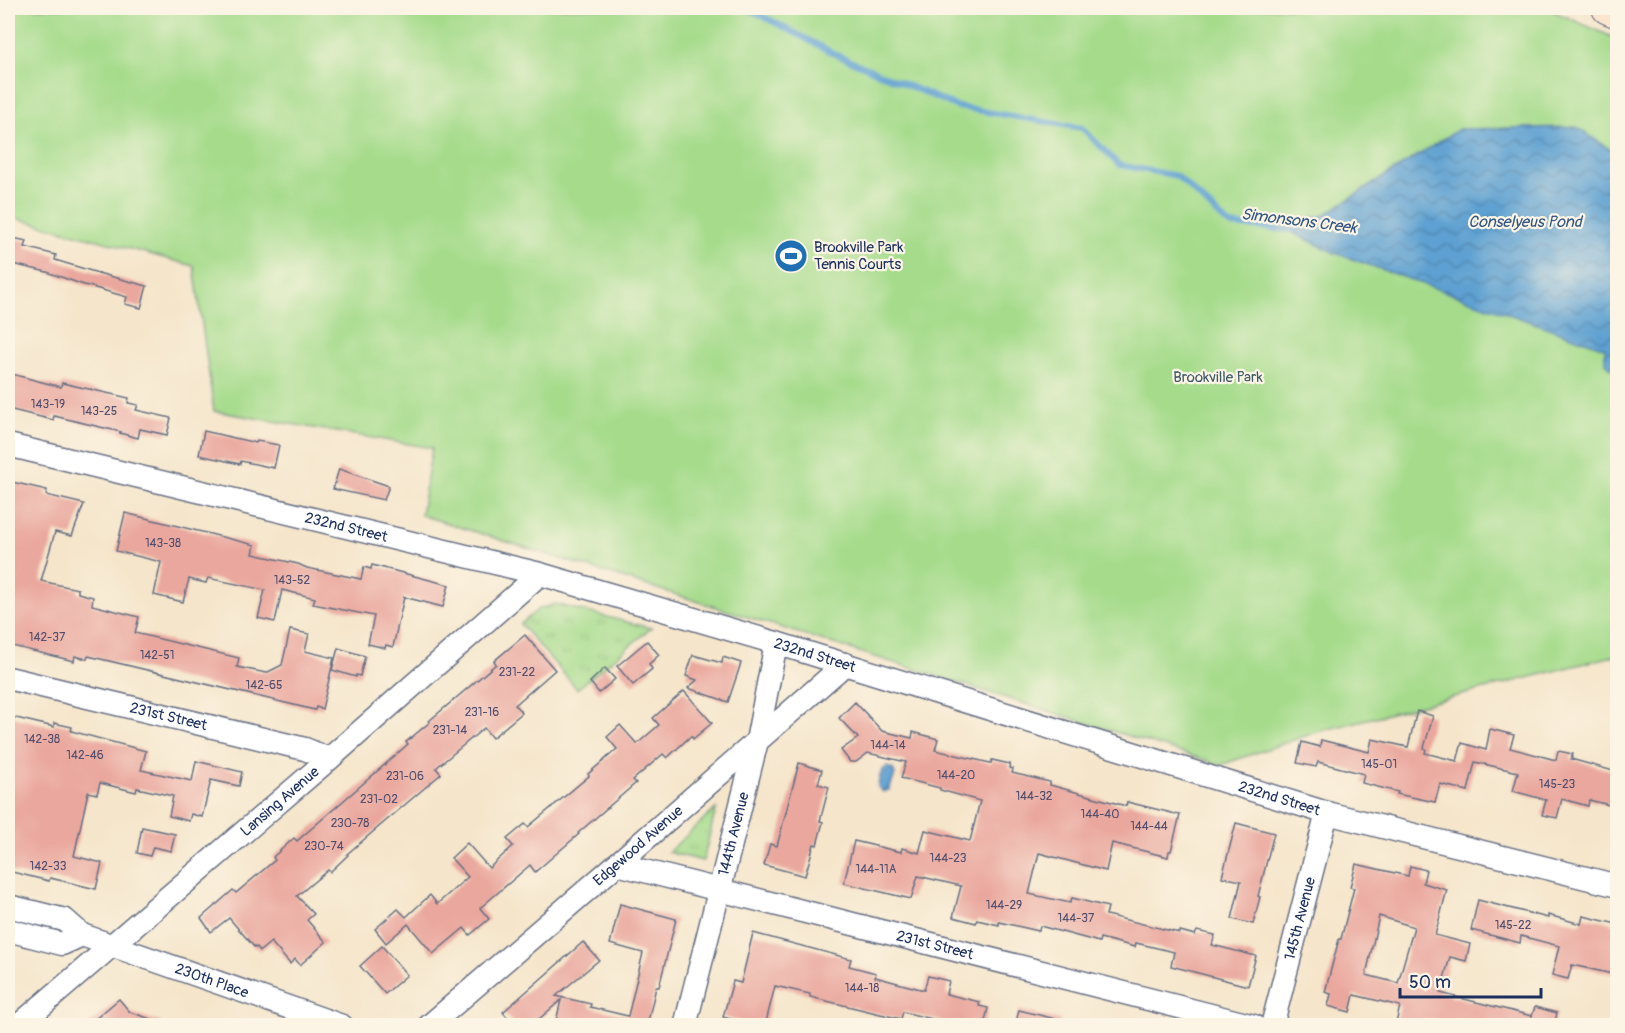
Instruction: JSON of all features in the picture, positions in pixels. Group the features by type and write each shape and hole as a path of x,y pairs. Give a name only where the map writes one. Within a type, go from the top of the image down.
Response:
{"street":[{"path":"1608,8 1617,12"},
{"name":"232nd Street","path":"8,445 540,574 776,643 1327,813 1617,886"},
{"name":"Lansing Avenue","path":"18,1026 540,574"},
{"name":"144th Avenue","path":"685,1026 757,741 776,643"},
{"name":"Edgewood Avenue","path":"429,1026 845,664"},
{"name":"231st Street","path":"8,678 305,749 329,759"},
{"name":"145th Avenue","path":"1272,1026 1327,813"},
{"name":"231st Street","path":"617,864 1254,1026"},
{"name":"230th Place","path":"8,906 65,920 82,936 342,1026"},
{"path":"8,930 62,944 82,936"}],"green space":[{"name":"Brookville Park","path":"8,8 1546,8 1617,39 1617,655 1317,732 1221,765 421,515 432,448 214,411 194,266 8,216"},
{"path":"555,604 651,628 577,689 520,624 539,609"},
{"path":"716,809 703,861 668,852"}],"water":[{"name":"Conselyeus Pond","path":"1577,127 1617,154 1617,373 1606,363 1605,348 1335,253 1285,229 1293,222 1324,215 1459,129"},
{"path":"887,767 893,769 895,775 889,790 883,792 878,787 881,773"}],"building":[{"path":"8,237 27,241 25,247 56,255 55,260 147,286 141,308 125,304 127,297 47,272 8,263"},
{"path":"8,373 61,387 62,383 129,398 128,403 138,405 136,410 171,418 167,435 140,429 138,438 54,416 53,420 8,409"},
{"path":"204,431 256,443 257,441 279,445 274,468 241,461 240,464 199,455"},
{"path":"339,469 389,486 384,500 333,489"},
{"path":"12,482 47,490 46,495 84,504 72,536 55,532 41,581 78,589 78,593 93,597 92,605 139,617 135,633 239,658 237,667 266,673 282,665 290,630 309,634 305,651 334,658 322,709 316,707 315,710 88,656 87,659 75,656 74,661 8,645 8,486 11,486"},
{"path":"125,513 255,545 253,554 307,568 361,579 364,567 371,569 372,565 449,585 443,607 404,597 393,647 386,645 385,648 368,644 374,616 313,604 315,598 282,590 275,622 258,618 265,590 208,578 206,583 189,579 183,602 154,595 161,562 116,551"},
{"path":"525,635 555,670 515,705 522,713 492,738 484,728 436,768 441,774 347,854 330,872 328,870 297,896 314,914 307,920 326,942 300,965 295,959 290,964 271,942 260,951 257,947 255,948 229,918 211,932 201,918 233,890 236,893 275,860 273,857 294,838 297,841 381,768 408,744 406,742 496,664 494,661"},
{"path":"647,641 659,655 649,664 652,669 633,685 617,666"},
{"path":"338,648 365,656 360,676 356,675 356,677 332,670"},
{"path":"693,655 722,663 723,657 741,663 728,702 688,688 697,680 686,676"},
{"path":"605,668 615,679 599,693 590,682"},
{"path":"684,691 712,723 693,739 691,736 667,758 663,754 633,780 636,783 535,872 530,865 480,908 489,919 470,935 464,928 433,954 408,924 386,943 375,929 398,909 406,917 430,895 437,904 468,877 451,858 467,843 489,868 513,846 507,839 525,824 528,827 589,776 588,774 617,749 607,737 620,725 637,744 659,725 653,718"},
{"path":"855,702 882,731 912,738 913,732 938,739 935,750 990,763 992,760 1010,764 1009,768 1013,769 1012,773 1050,782 1050,785 1126,806 1127,802 1180,815 1168,857 1112,843 1106,871 1039,853 1029,894 1070,903 1072,898 1108,907 1106,915 1179,933 1180,931 1195,935 1197,931 1215,935 1212,945 1256,956 1248,986 1171,966 1174,952 1136,943 1135,947 1100,938 1099,942 1040,926 1039,931 999,922 999,925 977,920 976,923 953,917 961,886 918,876 911,899 844,883 854,841 901,852 902,848 919,853 925,830 970,841 980,801 901,778 906,762 868,753 856,762 850,762 841,750 858,738 839,718"},
{"path":"1417,711 1433,716 1424,748 1425,753 1457,761 1462,743 1486,750 1490,729 1514,735 1510,748 1556,760 1558,751 1573,754 1571,759 1617,772 1617,807 1589,800 1588,806 1562,799 1557,818 1542,815 1546,800 1513,791 1518,772 1475,762 1468,791 1440,784 1435,802 1397,794 1398,792 1362,783 1364,774 1318,762 1316,767 1297,763 1302,742 1320,747 1321,740 1369,752 1372,739 1408,747"},
{"path":"8,716 54,727 54,723 72,727 71,731 146,751 141,770 192,781 196,761 242,772 239,786 211,780 202,817 191,814 189,821 169,816 173,796 137,788 136,792 100,783 97,794 88,792 74,856 102,863 96,889 8,871"},
{"path":"799,763 822,770 818,784 829,787 820,821 823,822 817,845 814,844 805,876 764,865 770,844 777,846"},
{"path":"1236,823 1274,833 1253,924 1232,919 1241,881 1222,877"},
{"path":"142,827 175,834 171,851 153,847 150,856 137,853"},
{"path":"1356,864 1408,876 1410,866 1426,870 1423,883 1447,890 1435,935 1470,944 1466,961 1450,957 1440,993 1532,1016 1535,1007 1557,1013 1554,1026 1442,1026 1428,1022 1427,1026 1405,1026 1396,1023 1400,1006 1354,995 1350,1012 1328,1006 1331,994 1325,992 1354,888 1350,887","holes":["1379,916 1414,927 1398,983 1366,975"]},
{"path":"1478,900 1581,924 1583,916 1617,924 1617,975 1572,965 1568,979 1552,975 1559,946 1521,936 1520,943 1471,930"},
{"path":"620,904 676,919 647,1026 555,1026 561,1000 531,1026 515,1026 503,1012 583,942 599,960 556,996 628,1016 643,953 610,944"},
{"path":"753,933 851,959 849,966 876,973 875,977 924,990 928,976 949,981 946,994 980,1002 979,1006 988,1008 984,1026 961,1026 903,1012 901,1019 775,986 765,1026 755,1026 723,1017 733,981 741,983"},
{"path":"382,946 407,975 385,994 360,966"},
{"path":"119,999 130,1012 163,1023 163,1026 87,1026"},
{"path":"1019,1010 1060,1020 1059,1026 1015,1026"}],"waterway":[{"name":"Simonsons Creek","path":"747,8 839,56 958,107 1082,128 1119,165 1177,176 1229,225 1292,230"}],"place":[{"name":"Brookville Park Tennis Courts","path":"791,256"}]}
